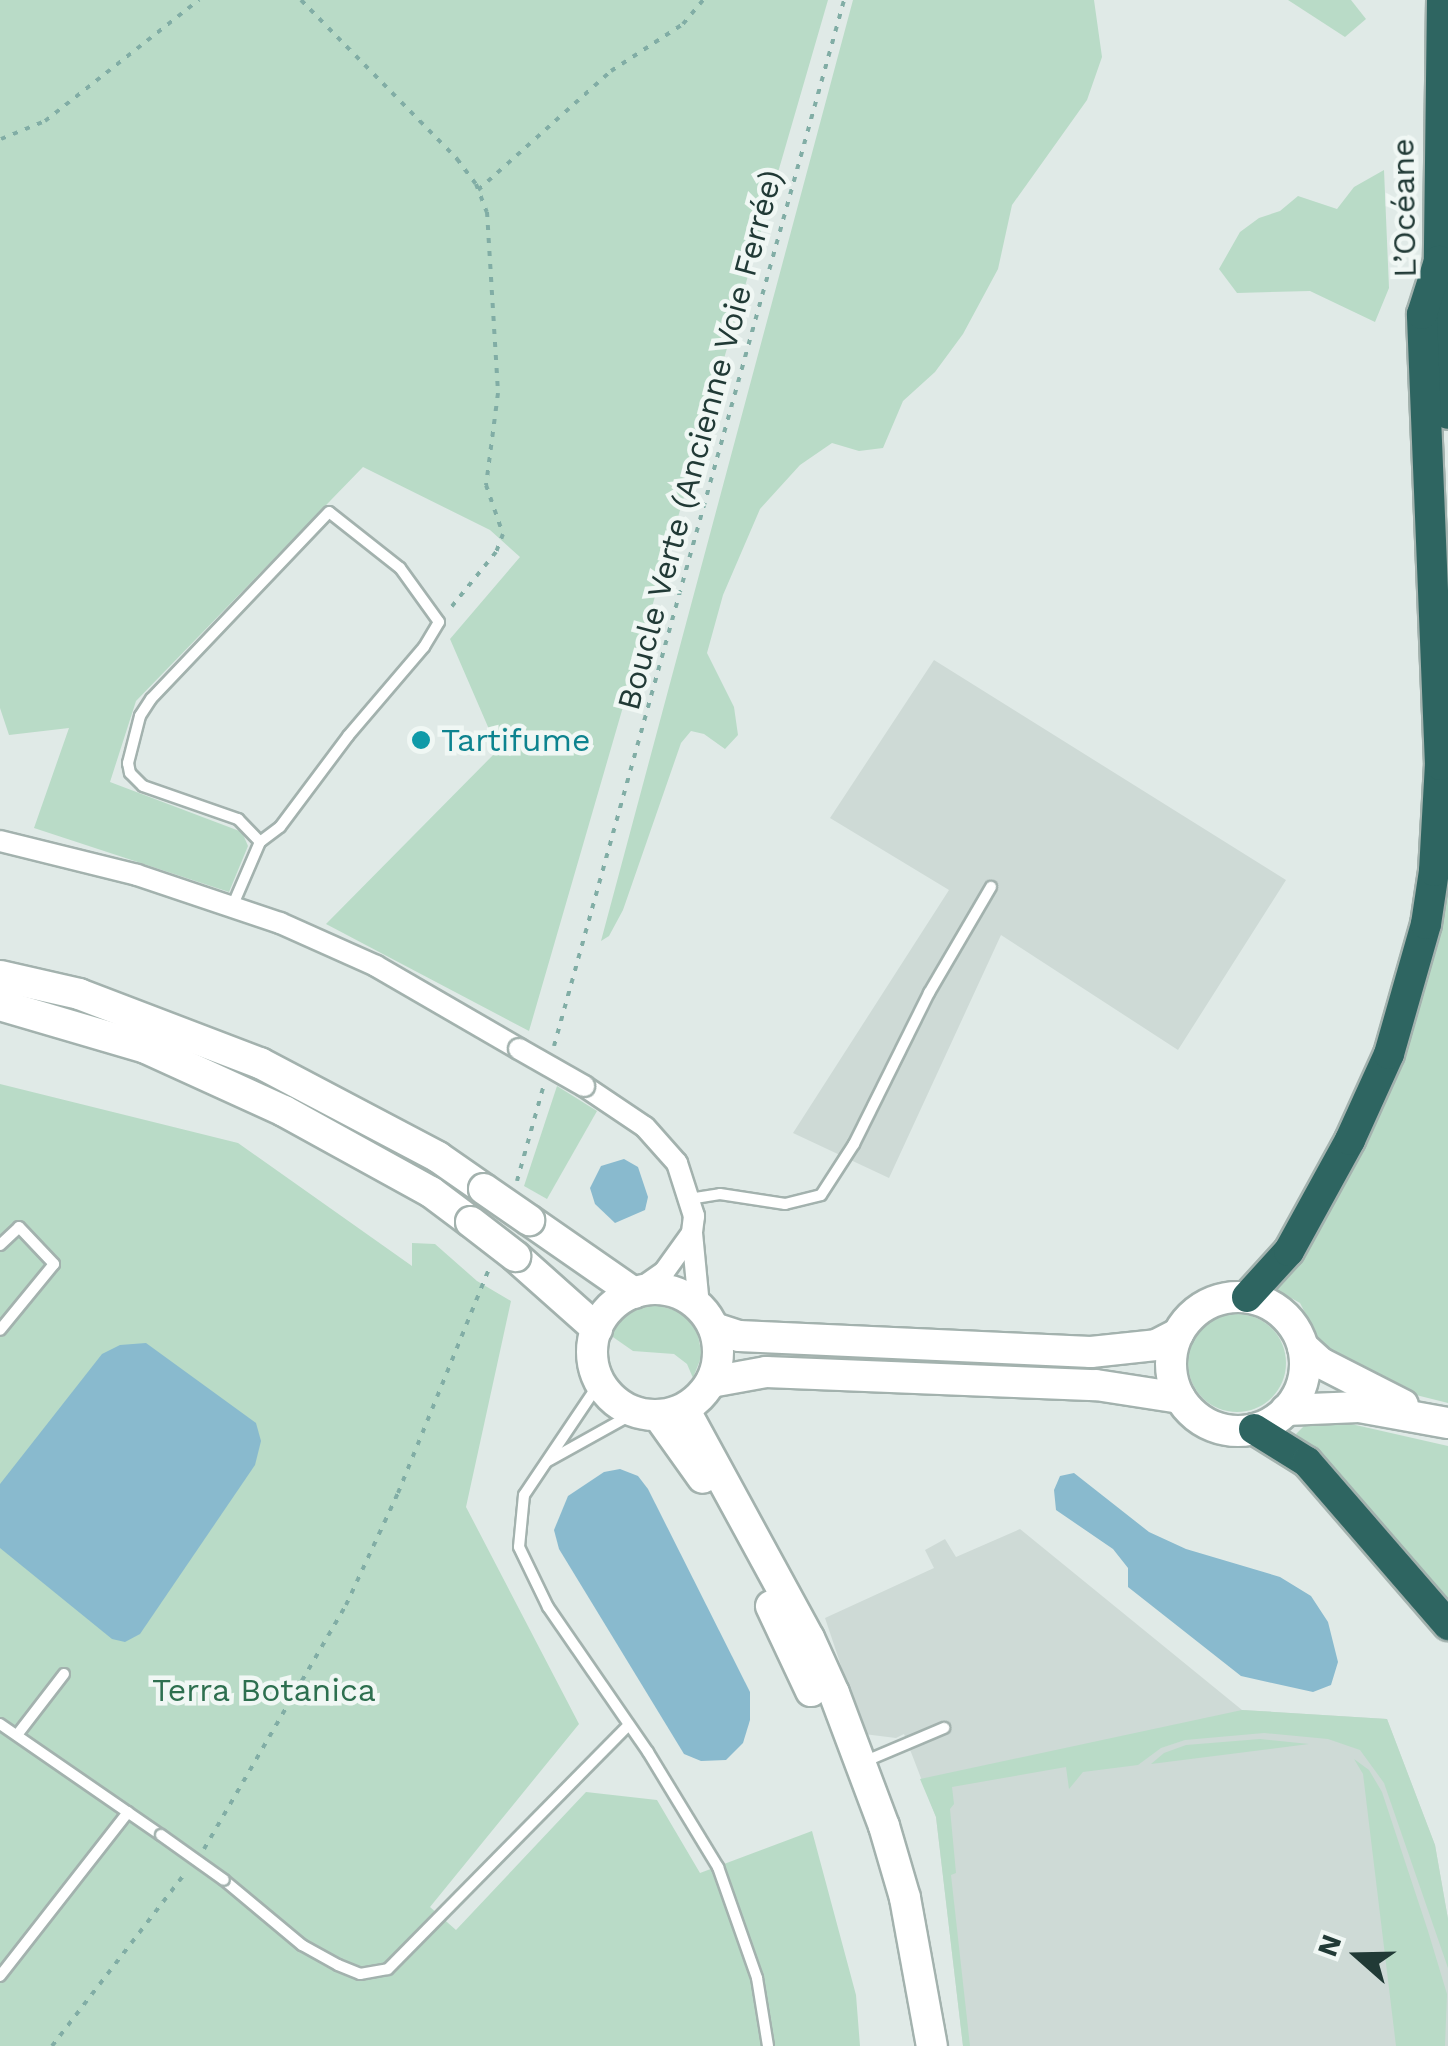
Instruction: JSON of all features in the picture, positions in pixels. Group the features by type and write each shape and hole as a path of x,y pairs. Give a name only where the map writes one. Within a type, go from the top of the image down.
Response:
{"highway":[{"name":"L’Océane","path":"1442,0 1439,261 1448,414"},
{"path":"1247,1297 1289,1251 1350,1140 1389,1054 1426,924 1439,821 1440,765 1422,314 1439,261"},
{"path":"1254,1429 1307,1462 1448,1625"}],"main road":[{"path":"0,976 80,994 260,1063 438,1158 634,1293"},
{"path":"0,1005 146,1048 284,1111 431,1192 470,1222 502,1262 597,1329"},
{"path":"912,2046 899,1952 871,1848 825,1720 760,1583 694,1463 659,1412 615,1400 600,1382 592,1352 597,1329 611,1307 634,1293 668,1290 739,1336 1090,1352 1156,1345 1178,1334"},
{"path":"1247,1297 1283,1314 1303,1347 1343,1375 1438,1420 1359,1407 1286,1410 1254,1429 1216,1427 1199,1419 1180,1398 1170,1362 1178,1334 1188,1319 1210,1302 1247,1297"},
{"path":"706,1317 719,1352 711,1382"},
{"path":"1286,1410 1302,1382 1303,1347"},
{"path":"659,1412 711,1382 766,1372 1096,1385 1180,1398"},
{"path":"659,1412 810,1638 860,1763 905,1898 932,2046"}],"street":[{"path":"0,841 137,874 280,923 376,966 584,1086 644,1127 678,1163 689,1200 706,1317"},
{"path":"634,1293 664,1272 692,1233"}],"lane":[{"path":"232,908 260,842 280,827 348,736 424,647 439,622 400,568 329,512 152,700 140,716 128,763 135,781 238,819 260,842"},
{"path":"689,1200 720,1194 786,1204 820,1195 854,1144 880,1084 928,993 992,887"},
{"path":"0,1246 20,1227 54,1264 0,1330"},
{"path":"600,1382 524,1495 519,1548 548,1607 718,1867 757,1978 768,2046"},
{"path":"542,1464 659,1412"},
{"path":"18,1735 64,1674"},
{"path":"0,1724 224,1880 302,1944 360,1974 388,1969 628,1726"},
{"path":"860,1763 944,1728"},
{"path":"0,1976 128,1812"}],"path":[{"path":"0,139 44,121 200,0"},
{"path":"301,0 457,159 478,190 490,226 498,393 486,485 503,534 496,552 439,622"},
{"path":"478,190 611,71 684,24 703,0"},
{"name":"Boucle Verte (Ancienne Voie Ferrée)","path":"554,1048 844,0"},
{"path":"516,1181 548,1068"},
{"path":"199,1855 271,1740 346,1605 502,1262"},
{"path":"52,2046 187,1870"}],"shaded area":[{"path":"934,660 1286,880 1178,1050 1001,935 889,1178 793,1133 949,890 830,818"},
{"path":"1020,1529 1242,1710 1387,1719 1435,1845 1448,1919 1448,2046 963,2046 936,1817 904,1734 896,1738 864,1734 825,1618 934,1568 925,1550 945,1539 956,1557"}],"green space":[{"path":"0,0 828,0 529,1031 326,924 498,750 450,639 520,557 490,530 363,467 136,701 110,782 242,832 248,846 229,892 34,828 69,728 9,735 0,708"},
{"path":"853,0 1094,0 1102,57 1087,100 1012,205 998,269 963,334 935,372 903,401 883,448 859,451 832,443 800,465 760,509 723,595 707,653 734,707 738,735 725,749 704,734 691,731 681,743 623,910 609,936 601,941"},
{"path":"1288,0 1351,0 1366,19 1345,37"},
{"path":"1384,170 1389,288 1375,322 1310,291 1237,293 1219,269 1240,232 1259,218 1280,211 1298,196 1337,209 1354,187"},
{"path":"1448,849 1448,1403 1412,1394 1327,1355 1300,1303 1273,1288 1342,1176"},
{"name":"Terra Botanica","path":"0,1084 238,1143 412,1266 412,1243 435,1244 477,1281 511,1301 466,1507 579,1724 430,1907 456,1930 586,1792 657,1800 700,1873 812,1831 856,1995 860,2046 0,2046"},
{"path":"557,1086 597,1111 547,1199 524,1186"},
{"path":"652,1304 682,1312 697,1331 702,1355 693,1378 687,1364 674,1354 633,1351 610,1335 624,1315"},
{"path":"1237,1314 1256,1318 1272,1328 1282,1344 1286,1363 1282,1382 1272,1398 1256,1408 1237,1412 1218,1408 1202,1398 1192,1382 1188,1363 1192,1344 1202,1328 1218,1318"},
{"path":"1338,1421 1448,1446 1448,1613 1296,1434 1307,1423"},
{"path":"1242,1710 1387,1719 1435,1845 1448,1919 1448,1968 1384,1783 1360,1750 1328,1739 1264,1733 1185,1740 1161,1748 1138,1765 1083,1772 1069,1789 1066,1767 952,1787 954,1804 950,1809 956,1873 951,1875 970,2046 963,2046 936,1817 920,1779"},
{"path":"1260,1739 1309,1744 1151,1764 1164,1753 1186,1745"},
{"path":"1354,1759 1369,1770 1382,1792 1428,1931 1447,1994 1445,2046 1396,2046 1363,1774"}],"water":[{"path":"624,1159 638,1167 648,1197 645,1210 615,1223 595,1204 590,1188 601,1166"},
{"path":"146,1343 256,1423 261,1441 255,1465 140,1634 125,1642 112,1639 0,1548 0,1484 102,1354 120,1345"},
{"path":"620,1469 638,1476 648,1489 750,1692 750,1720 743,1743 726,1760 701,1761 684,1754 559,1549 554,1530 568,1496 604,1472"},
{"path":"1074,1473 1149,1532 1186,1549 1280,1577 1311,1596 1328,1622 1338,1662 1331,1685 1313,1692 1241,1676 1128,1587 1128,1568 1113,1549 1056,1510 1054,1490 1060,1476"}],"place":[{"name":"Tartifume","path":"421,740"}]}
